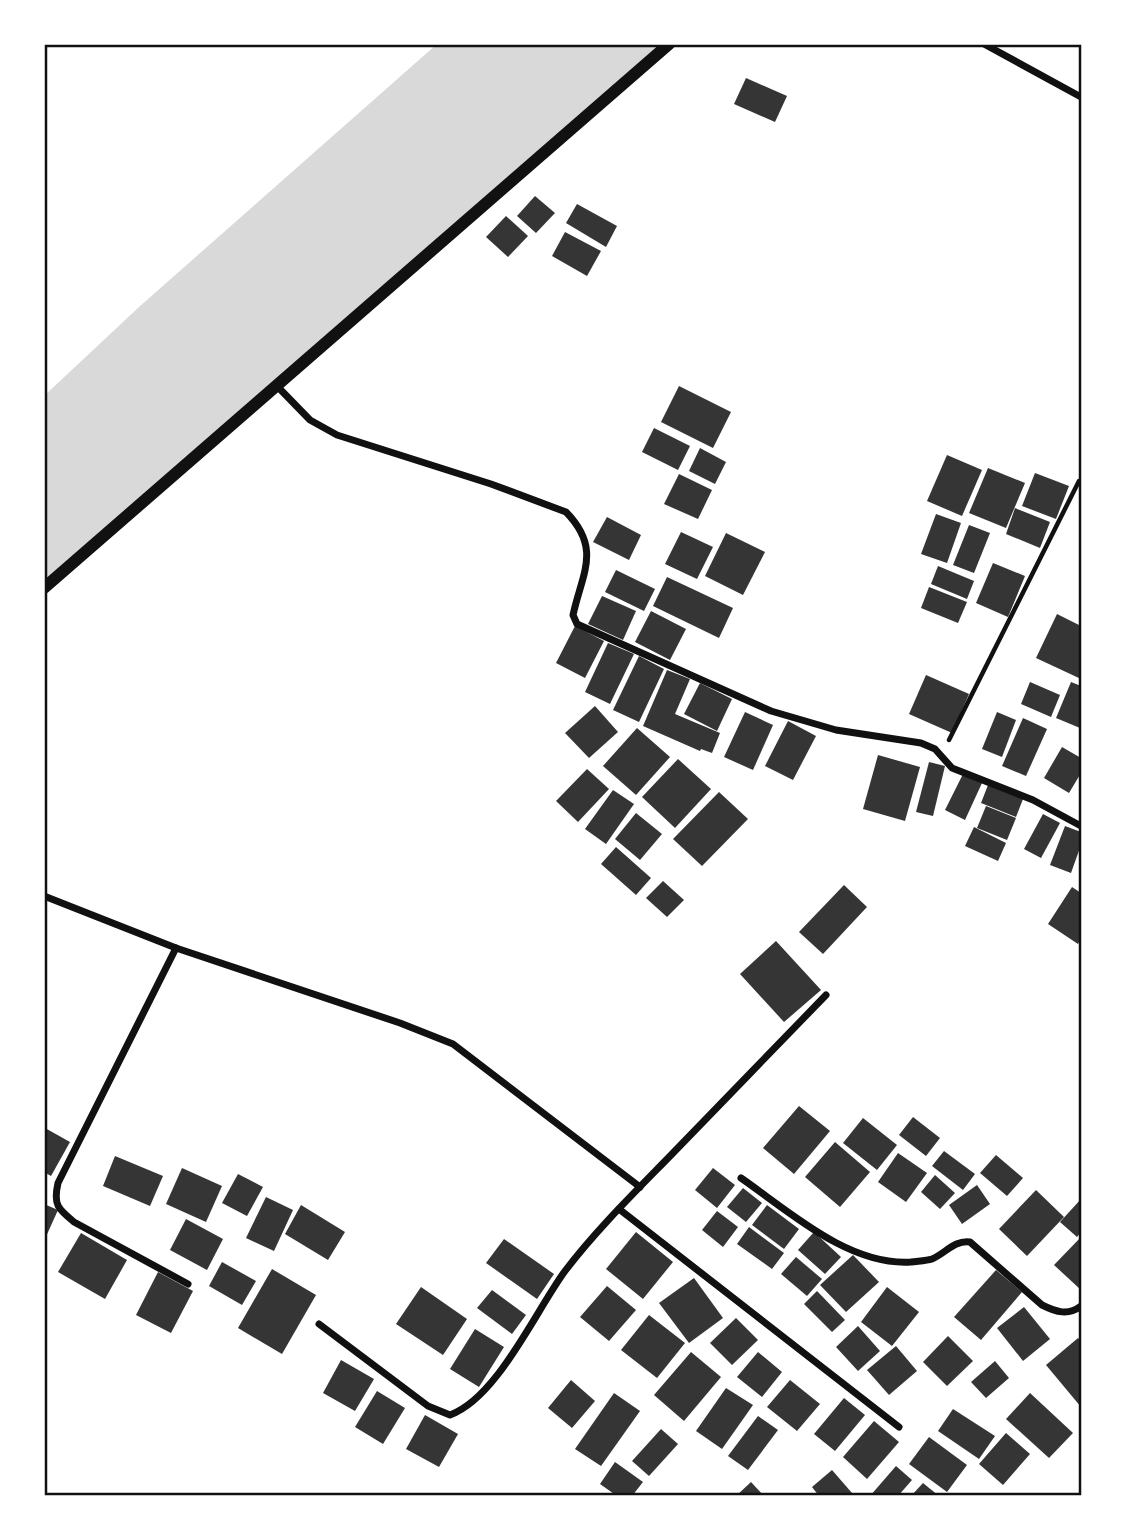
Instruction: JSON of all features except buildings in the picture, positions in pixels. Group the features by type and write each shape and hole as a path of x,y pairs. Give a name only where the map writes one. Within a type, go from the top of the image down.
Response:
{"street":[{"path":"44,588 669,44"},
{"path":"984,44 1081,97"},
{"path":"276,385 310,420 337,435 491,484 566,512 587,542 587,561 573,615 577,624 771,710 836,730 921,743 935,749 952,768 1033,800 1081,826"},
{"path":"44,897 176,948 400,1023 453,1044 640,1187"},
{"path":"176,948 58,1183 55,1195 59,1210 74,1222 188,1284"},
{"path":"319,1324 428,1406 450,1415 463,1410 486,1390 566,1270 619,1209 826,995"},
{"path":"741,1178 834,1242 856,1253 886,1261 908,1262 932,1259 957,1243 970,1242 1042,1305 1069,1313 1081,1306"},
{"path":"619,1209 899,1427"}],"path":[{"path":"941,756 1079,481"}],"shaded area":[{"path":"437,44 669,44 44,587 44,396 139,307"}]}
